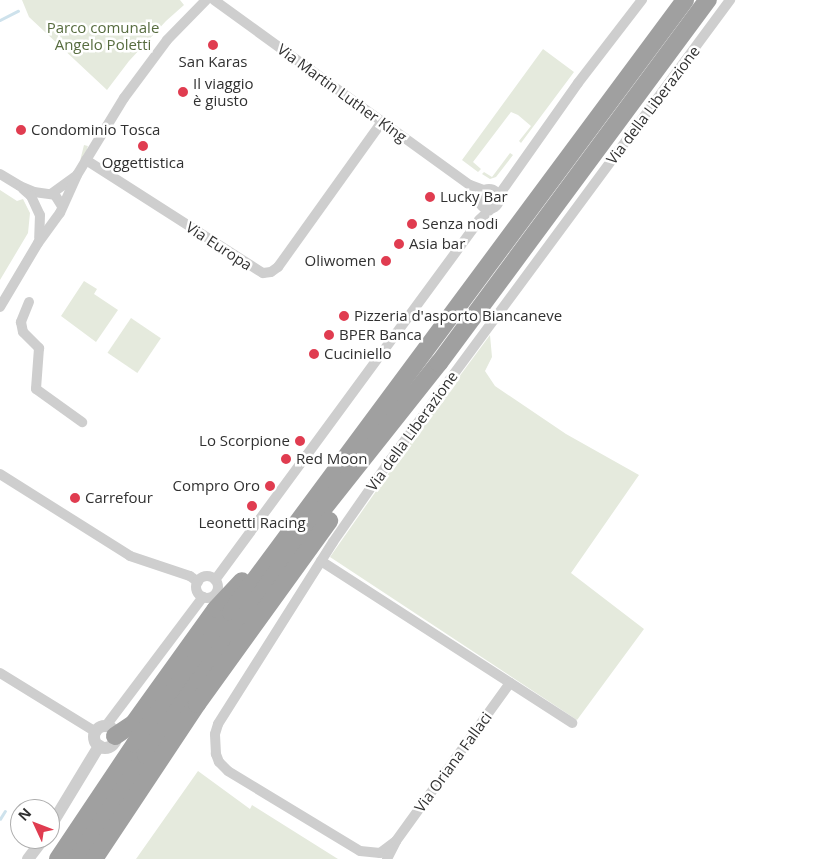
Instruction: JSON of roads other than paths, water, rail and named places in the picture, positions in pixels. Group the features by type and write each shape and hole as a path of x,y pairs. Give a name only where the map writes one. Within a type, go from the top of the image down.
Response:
{"highway":[{"path":"58,859 135,744 685,0"},
{"path":"97,856 197,704 256,624 439,363 708,0"},
{"path":"106,737 134,723 216,609 242,582 357,432 424,352"},
{"path":"77,859 146,755 243,617 308,528 439,363"}],"street":[{"path":"0,307 38,243 60,212 77,175 137,78 167,40 206,0"},
{"name":"Via Martin Luther King","path":"214,0 488,198"},
{"path":"215,580 479,220 488,198 506,182 642,0"},
{"name":"Via della Liberazione","path":"379,856 360,851 340,840 228,771 219,762 214,744 215,734 222,717 321,561 401,445 730,0"},
{"name":"Via Europa","path":"86,160 263,273 271,272 278,267 382,122"},
{"path":"0,174 20,186 59,198 62,206"},
{"path":"38,243 40,198 77,175"},
{"path":"20,186 47,219 55,217"},
{"path":"29,302 21,322 24,332 39,348 36,389 82,422"},
{"path":"0,474 130,556 190,576 198,582"},
{"path":"321,561 572,723"},
{"path":"206,577 215,580 218,587 215,595 208,598 203,597 197,590 198,582 206,577"},
{"path":"60,811 126,701 203,597"},
{"path":"0,673 106,737"},
{"name":"Via Oriana Fallaci","path":"379,856 396,841 510,683"},
{"name":"Via della Liberazione","path":"340,840 355,859"},
{"path":"28,859 37,849"},
{"path":"360,859 379,856"}],"waterway":[{"path":"0,20 18,11"},
{"path":"0,819 5,811"}],"place":[{"name":"San Karas","path":"213,45"},
{"name":"Il viaggio è giusto","path":"183,92"},
{"name":"Condominio Tosca","path":"21,130"},
{"name":"Oggettistica","path":"143,146"},
{"name":"Lucky Bar","path":"430,197"},
{"name":"Senza nodi","path":"412,224"},
{"name":"Asia bar","path":"399,244"},
{"name":"Oliwomen","path":"386,261"},
{"name":"Pizzeria d'asporto Biancaneve","path":"344,316"},
{"name":"BPER Banca","path":"329,335"},
{"name":"Cuciniello","path":"314,354"},
{"name":"Lo Scorpione","path":"300,441"},
{"name":"Red Moon","path":"286,459"},
{"name":"Compro Oro","path":"270,486"},
{"name":"Carrefour","path":"75,498"},
{"name":"Leonetti Racing","path":"252,506"}],"park label":[{"name":"Parco comunale Angelo Poletti","path":"103,36"}]}
